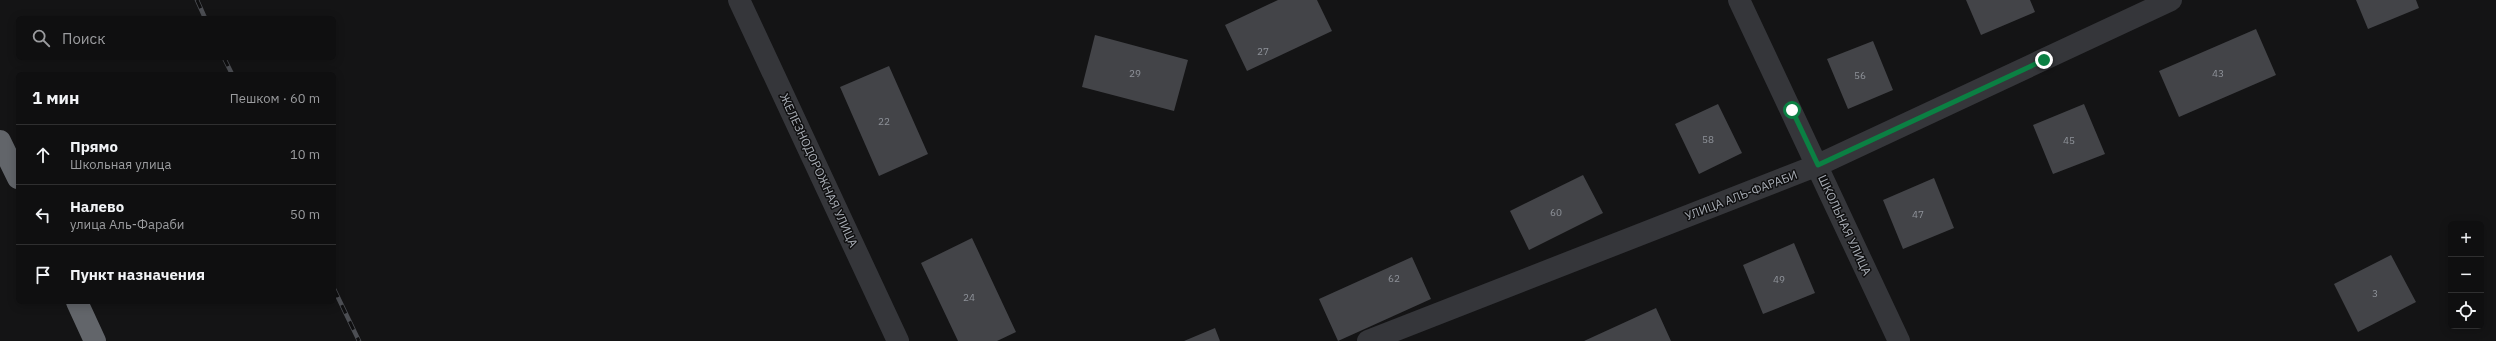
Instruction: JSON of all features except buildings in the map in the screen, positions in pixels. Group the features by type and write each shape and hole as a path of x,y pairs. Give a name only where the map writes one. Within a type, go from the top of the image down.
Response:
{"highway":[{"path":"0,141 16,174"},
{"path":"78,304 95,341"}],"street":[{"name":"ЖЕЛЕЗНОДОРОЖНАЯ УЛИЦА","path":"739,0 898,341"},
{"name":"ШКОЛЬНАЯ УЛИЦА","path":"1739,0 1818,165 1899,341"},
{"name":"УЛИЦА АЛЬ-ФАРАБИ","path":"1368,341 1818,165 2171,0"}],"railway":[{"path":"197,0 204,16"},
{"path":"225,60 231,72"},
{"path":"336,293 359,341"}],"route":[{"path":"1792,110 1818,165 2044,60"}]}
